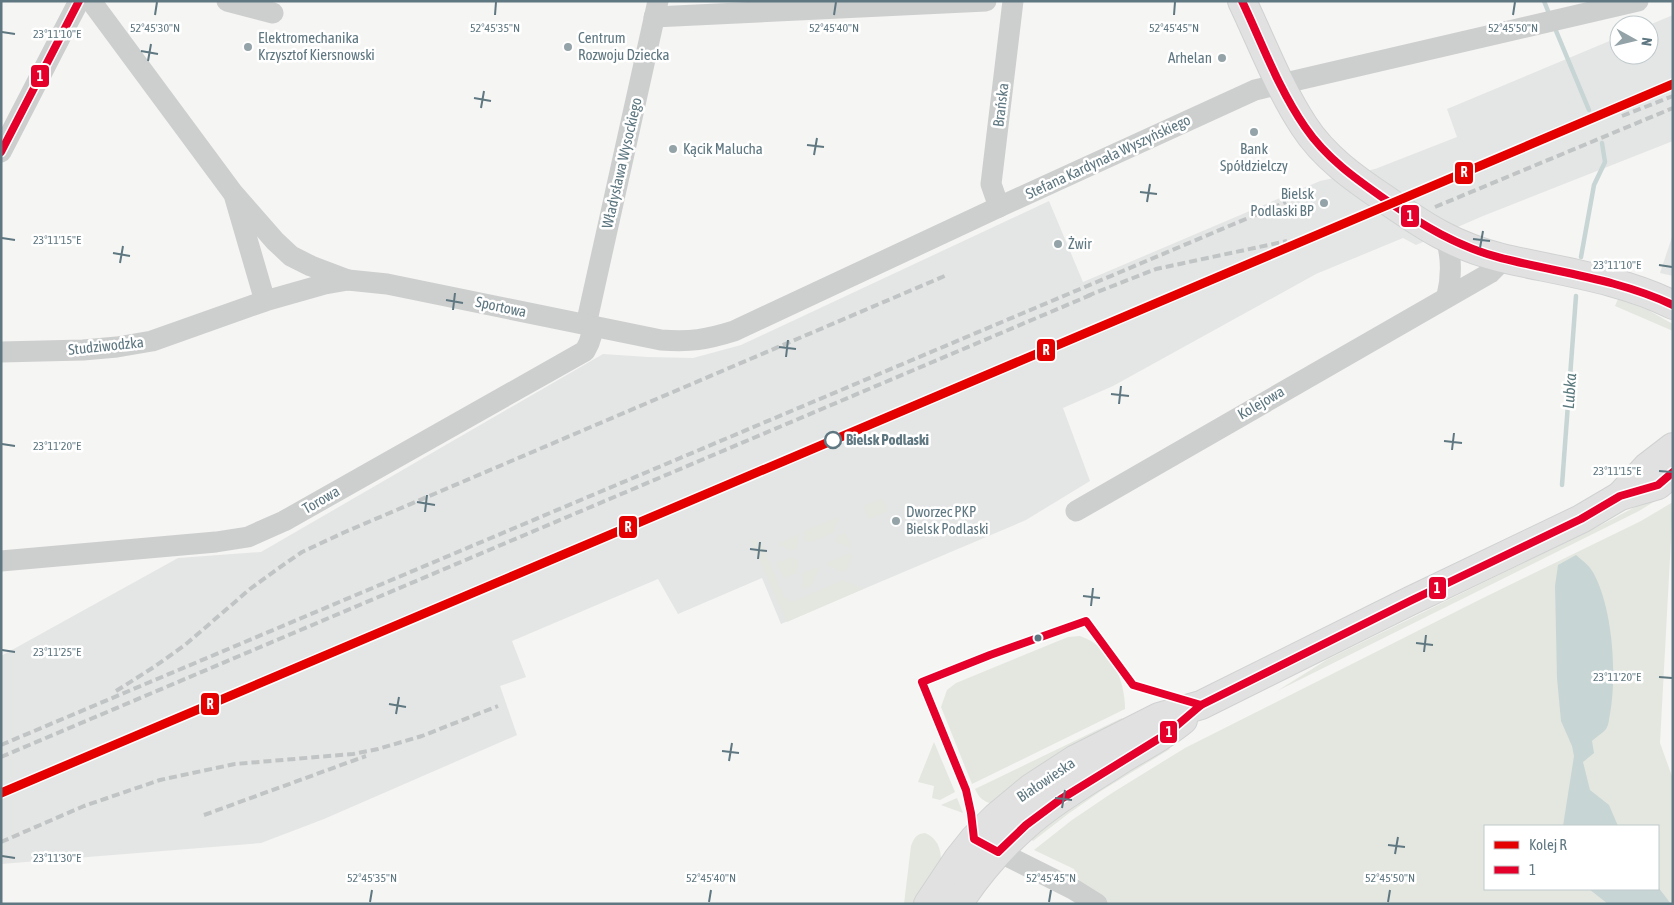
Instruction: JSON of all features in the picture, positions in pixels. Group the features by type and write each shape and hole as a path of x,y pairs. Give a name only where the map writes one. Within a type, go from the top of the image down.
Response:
{"main road":[{"path":"1242,1 1281,84 1304,127 1336,162 1371,190 1410,217 1446,238 1469,248 1652,294 1673,305"},
{"name":"Białowieska","path":"1620,496 1647,467 1673,447"},
{"name":"Białowieska","path":"928,904 958,859 974,839 996,817 1030,788 1074,760 1159,716 1201,705 1581,519 1620,496 1658,485 1673,472"},
{"name":"Białowieska","path":"958,904 974,880 998,852 1026,825 1061,799 1126,757 1168,733 1201,705"}],"street":[{"path":"1,152 79,1"},
{"name":"Sportowa","path":"91,1 233,193 290,256 348,280 386,284 590,326"},
{"path":"228,1 273,13"},
{"path":"656,9 986,1"},
{"name":"Brańska","path":"999,207 991,184 1013,1"},
{"name":"Stefana Kardynała Wyszyńskiego","path":"590,326 661,340 686,342 709,339 734,331 1255,90 1638,1"},
{"name":"Władysława Wysockiego","path":"590,326 656,9"},
{"name":"Sportowa","path":"233,193 264,301 348,280"},
{"path":"1446,238 1451,255 1451,281 1448,296"},
{"name":"Kolejowa","path":"1076,511 1490,273 1497,266 1501,257"},
{"name":"Studziwodzka","path":"1,352 83,350 118,347 152,341 264,301"},
{"name":"Torowa","path":"1,561 216,542 248,537 284,521 585,351 589,343 590,326"},
{"path":"974,839 1073,889 1097,904"}],"shaded area":[{"path":"1673,15 1673,141 1483,216 1416,245 1403,238 1316,274 1113,386 1063,408 1090,481 1026,520 781,624 762,578 678,614 658,579 512,641 526,677 500,686 517,735 324,819 261,843 1,864 1,656 178,558 261,552 603,354 693,358 741,345 1049,201 1083,282 1320,181 1375,169 1457,137 1447,109 1609,41 1609,65 1659,65 1659,21"},
{"path":"1673,234 1673,276 1660,273"},
{"path":"1618,299 1648,310 1673,324 1673,331 1615,306"},
{"path":"1665,487 1673,490 1639,511 1277,691 1328,659 1605,523 1633,508"},
{"path":"882,499 888,511 869,519 863,506"},
{"path":"1673,502 1660,743 1673,779 1673,904 1109,904 1083,888 1074,869 1034,850 1072,820 1185,748 1641,521"},
{"path":"839,517 833,533 811,542 805,541 805,531"},
{"path":"845,533 852,548 836,542 837,536"},
{"path":"799,534 797,549 790,550 778,544"},
{"path":"750,538 761,543 784,596 790,601 795,601 843,580 863,589 787,622"},
{"path":"850,553 852,554 847,570 841,572 827,565 827,563"},
{"path":"1576,555 1594,574 1606,606 1613,662 1610,714 1608,726 1592,741 1594,753 1583,762 1590,790 1609,805 1618,825 1563,825 1574,756 1572,746 1561,721 1557,678 1555,586 1558,565"},
{"path":"793,557 798,561 797,573 784,578 777,563"},
{"path":"817,567 818,570 812,585 804,589 802,587 803,573"},
{"path":"1080,636 1100,647 1114,665 1122,686 1125,709 972,784 941,707 947,690 956,683 1068,637"},
{"path":"1122,718 1119,725 992,804 982,799 975,789"},
{"path":"934,742 955,792 940,800 932,798 934,786 918,782"},
{"path":"1167,744 1170,749 1101,791 1033,841 1029,837 1063,809"},
{"path":"957,798 963,813 941,805"},
{"path":"925,833 938,844 941,861 919,904 904,904 911,846 919,834"},
{"path":"1659,888 1671,904 1608,904 1590,890 1659,890"}],"waterway":[{"name":"Lubka","path":"1544,1 1550,16"},
{"name":"Lubka","path":"1554,26 1589,110"},
{"name":"Lubka","path":"1581,257 1594,185 1605,162 1602,143"},
{"name":"Lubka","path":"1562,485 1576,296"}],"railway":[{"path":"1622,116 1673,96"},
{"path":"1435,207 1673,108"},
{"path":"1,745 1286,202"},
{"path":"1087,296 1156,269 1287,241"},
{"path":"116,691 185,645 250,589 302,552 947,275"},
{"path":"1,757 1093,294"},
{"path":"1,842 84,806 160,780 235,764 353,754 378,749 422,736 498,706"},
{"path":"204,815 366,756"}],"rail line":[{"name":"R","path":"1,793 1673,84"}],"transit line":[{"name":"1","path":"1,152 79,1"},
{"name":"1","path":"1242,1 1278,81 1305,127 1322,149 1375,192 1427,226 1470,248 1501,258 1610,283 1652,296 1673,305"},
{"name":"1","path":"1201,705 1410,601 1581,519 1620,496 1658,485 1673,472"},
{"name":"1","path":"1086,621 1133,685 1201,705 1168,733 1061,799 1026,825 998,852 974,839 966,790 922,682 990,655 1086,621"}],"place":[{"name":"Elektromechanika Krzysztof Kiersnowski","path":"248,47"},
{"name":"Centrum Rozwoju Dziecka","path":"568,47"},
{"name":"Arhelan","path":"1222,58"},
{"name":"Bank Spółdzielczy","path":"1254,132"},
{"name":"Kącik Malucha","path":"673,149"},
{"name":"Bielsk Podlaski BP","path":"1324,203"},
{"name":"Żwir","path":"1058,244"},
{"name":"Bielsk Podlaski","path":"833,440"},
{"name":"Dworzec PKP Bielsk Podlaski","path":"896,521"}]}
